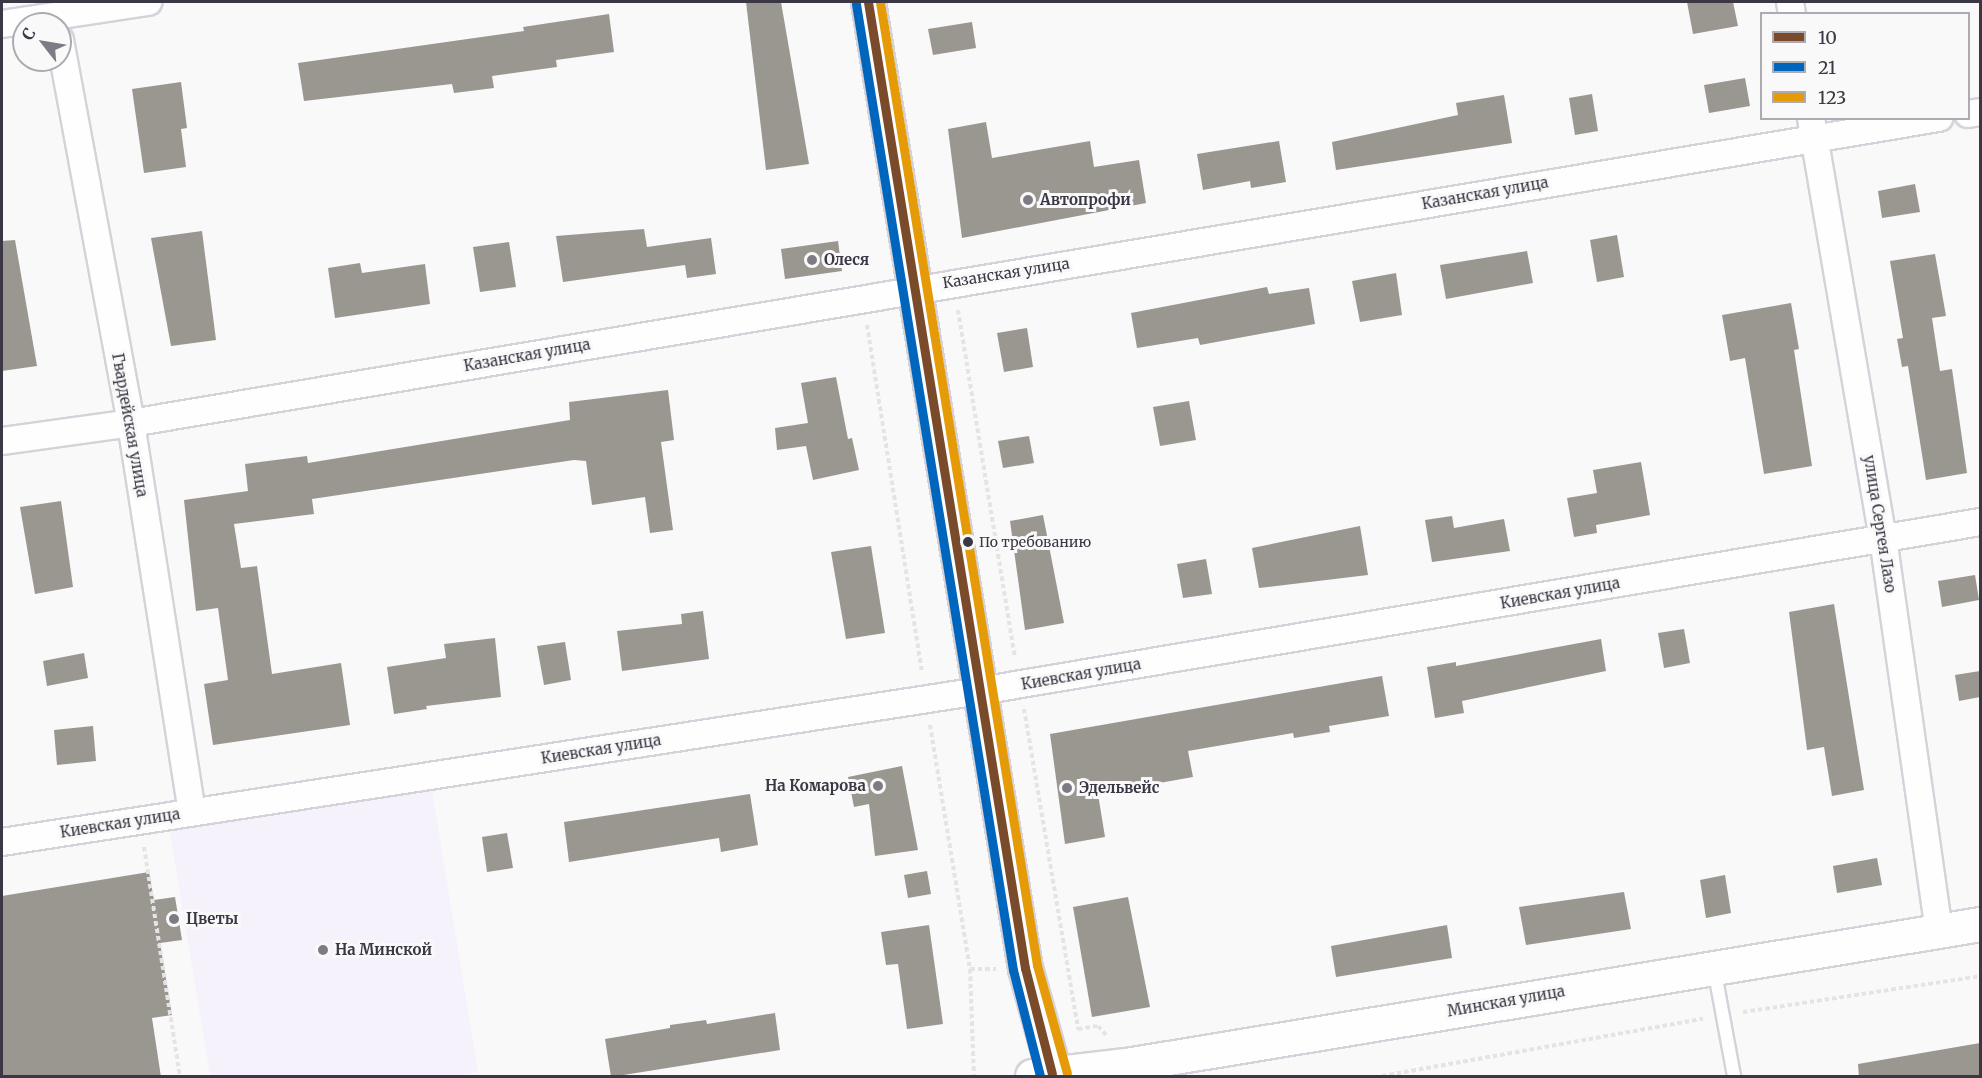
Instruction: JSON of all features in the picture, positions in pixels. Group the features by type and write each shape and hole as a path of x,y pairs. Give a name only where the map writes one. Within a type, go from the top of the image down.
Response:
{"main road":[{"path":"868,2 1025,968 1048,1076"},
{"name":"Минская улица","path":"1048,1076 1980,924"}],"street":[{"path":"72,23 148,2"},
{"name":"Гвардейская улица","path":"66,72 130,423 192,812"},
{"name":"Казанская улица","path":"2,441 130,423 953,282 1812,128 1914,120"},
{"name":"улица Сергея Лазо","path":"1812,128 1883,538 1939,931"},
{"name":"Киевская улица","path":"2,842 980,691 1980,522"}],"lane":[{"path":"1714,967 1734,1077"}],"path":[{"path":"953,282 1077,1029 1098,1026 1132,1064"},
{"path":"140,820 180,1077"},
{"path":"1382,1077 1723,1016 1980,976"}],"shaded area":[{"name":"На Минской","path":"431,784 478,1072 453,1076 210,1076 169,827"}],"building":[{"path":"746,2 781,2 809,164 766,170"},
{"path":"1687,2 1733,2 1738,26 1693,34"},
{"path":"609,14 614,52 556,60 557,67 492,76 494,88 454,93 452,84 304,101 298,63 524,31 523,27"},
{"path":"972,22 976,48 933,55 928,29"},
{"path":"1745,78 1750,106 1709,113 1704,85"},
{"path":"181,82 187,128 181,129 186,167 144,173 132,89"},
{"path":"1592,94 1598,131 1575,135 1569,98"},
{"path":"1504,95 1512,143 1336,170 1332,142 1458,115 1456,103"},
{"name":"Автопрофи","path":"986,122 992,158 1090,141 1094,167 1139,160 1146,203 962,238 948,129"},
{"path":"1279,141 1286,182 1251,188 1250,181 1203,190 1197,154"},
{"path":"1915,184 1920,212 1882,218 1878,191"},
{"path":"644,229 647,247 711,238 716,274 687,278 685,265 563,282 556,236"},
{"path":"202,231 216,340 171,346 151,238"},
{"path":"1617,235 1624,277 1597,282 1590,240"},
{"path":"15,240 37,366 2,371 2,241"},
{"name":"Олеся","path":"838,241 842,271 785,279 781,249"},
{"path":"509,242 516,287 480,292 473,247"},
{"path":"1527,251 1533,283 1446,299 1440,265"},
{"path":"1935,254 1946,316 1932,318 1940,371 1952,369 1967,473 1926,480 1908,366 1902,367 1897,339 1903,338 1890,261"},
{"path":"360,263 362,273 425,264 430,304 335,318 328,268"},
{"path":"1396,273 1402,315 1360,322 1352,281"},
{"path":"1267,287 1269,294 1309,288 1315,324 1200,345 1198,338 1137,348 1131,313"},
{"path":"1791,303 1799,349 1794,350 1812,466 1764,474 1745,358 1730,361 1722,315"},
{"path":"1027,328 1033,367 1004,372 997,333"},
{"path":"836,377 848,439 852,438 859,470 813,480 806,446 777,450 775,428 808,423 801,383"},
{"path":"668,390 674,440 661,442 673,530 650,533 645,497 592,505 586,461 574,460 312,499 314,514 234,524 241,568 257,566 272,674 341,663 350,725 213,745 204,684 228,680 218,608 196,611 184,500 248,491 245,464 307,456 308,463 570,420 569,402"},
{"path":"1189,401 1196,440 1160,446 1153,407"},
{"path":"1029,436 1034,463 1003,468 998,441"},
{"path":"1641,462 1650,515 1596,525 1597,533 1574,537 1567,498 1597,493 1593,470"},
{"path":"61,501 73,587 35,594 20,507"},
{"path":"1043,515 1064,623 1025,630 1010,521"},
{"path":"1452,516 1454,528 1504,519 1510,551 1432,562 1425,520"},
{"path":"1360,526 1368,575 1259,588 1252,548"},
{"path":"871,546 885,633 846,639 831,552"},
{"path":"1206,559 1212,594 1183,598 1177,564"},
{"path":"1975,575 1979,600 1942,607 1938,581"},
{"path":"1834,604 1864,790 1832,796 1824,747 1807,750 1789,612"},
{"path":"703,611 709,659 622,671 617,631 682,624 681,614"},
{"path":"1684,629 1690,663 1664,668 1658,633"},
{"path":"495,638 501,697 426,706 427,709 394,714 387,667 446,658 444,644"},
{"path":"1601,639 1606,671 1462,701 1464,713 1435,718 1427,667 1456,662 1456,666"},
{"path":"565,642 571,680 544,685 537,646"},
{"path":"84,653 88,678 47,686 43,661"},
{"path":"1980,671 1980,697 1959,701 1955,675"},
{"path":"1382,676 1389,716 1329,726 1330,732 1294,738 1293,733 1188,751 1193,777 1098,794 1105,837 1065,844 1050,734"},
{"path":"93,726 96,761 57,765 54,730"},
{"path":"902,766 918,850 875,856 869,804 854,807 848,777"},
{"path":"750,794 758,845 721,852 719,838 569,862 564,822"},
{"path":"507,833 513,868 487,872 482,837"},
{"path":"1877,858 1882,885 1837,893 1833,866"},
{"path":"927,871 931,894 908,898 904,875"},
{"path":"149,872 154,900 175,897 182,940 160,943 172,1015 152,1018 161,1077 2,1077 2,896"},
{"path":"1725,875 1731,913 1706,918 1700,880"},
{"path":"1624,892 1631,929 1526,945 1519,907"},
{"path":"1128,897 1150,1007 1092,1017 1073,907"},
{"path":"929,925 943,1024 907,1029 898,964 886,965 881,932"},
{"path":"1447,925 1452,958 1336,977 1331,946"},
{"path":"775,1013 780,1050 611,1077 605,1039 670,1028 670,1025 706,1020 707,1024"},
{"path":"1980,1043 1980,1077 1859,1077 1858,1064"}],"transit line":[{"name":"10","path":"868,2 1025,968 1052,1074"},
{"name":"123","path":"880,2 1037,965 1067,1073"},
{"name":"21","path":"856,4 1013,970 1040,1076"}],"place":[{"name":"Автопрофи","path":"1028,200"},
{"name":"Олеся","path":"812,260"},
{"name":"По требованию","path":"968,542"},
{"name":"На Комарова","path":"878,786"},
{"name":"Эдельвейс","path":"1067,788"},
{"name":"Цветы","path":"174,919"},
{"name":"На Минской","path":"323,950"}]}
